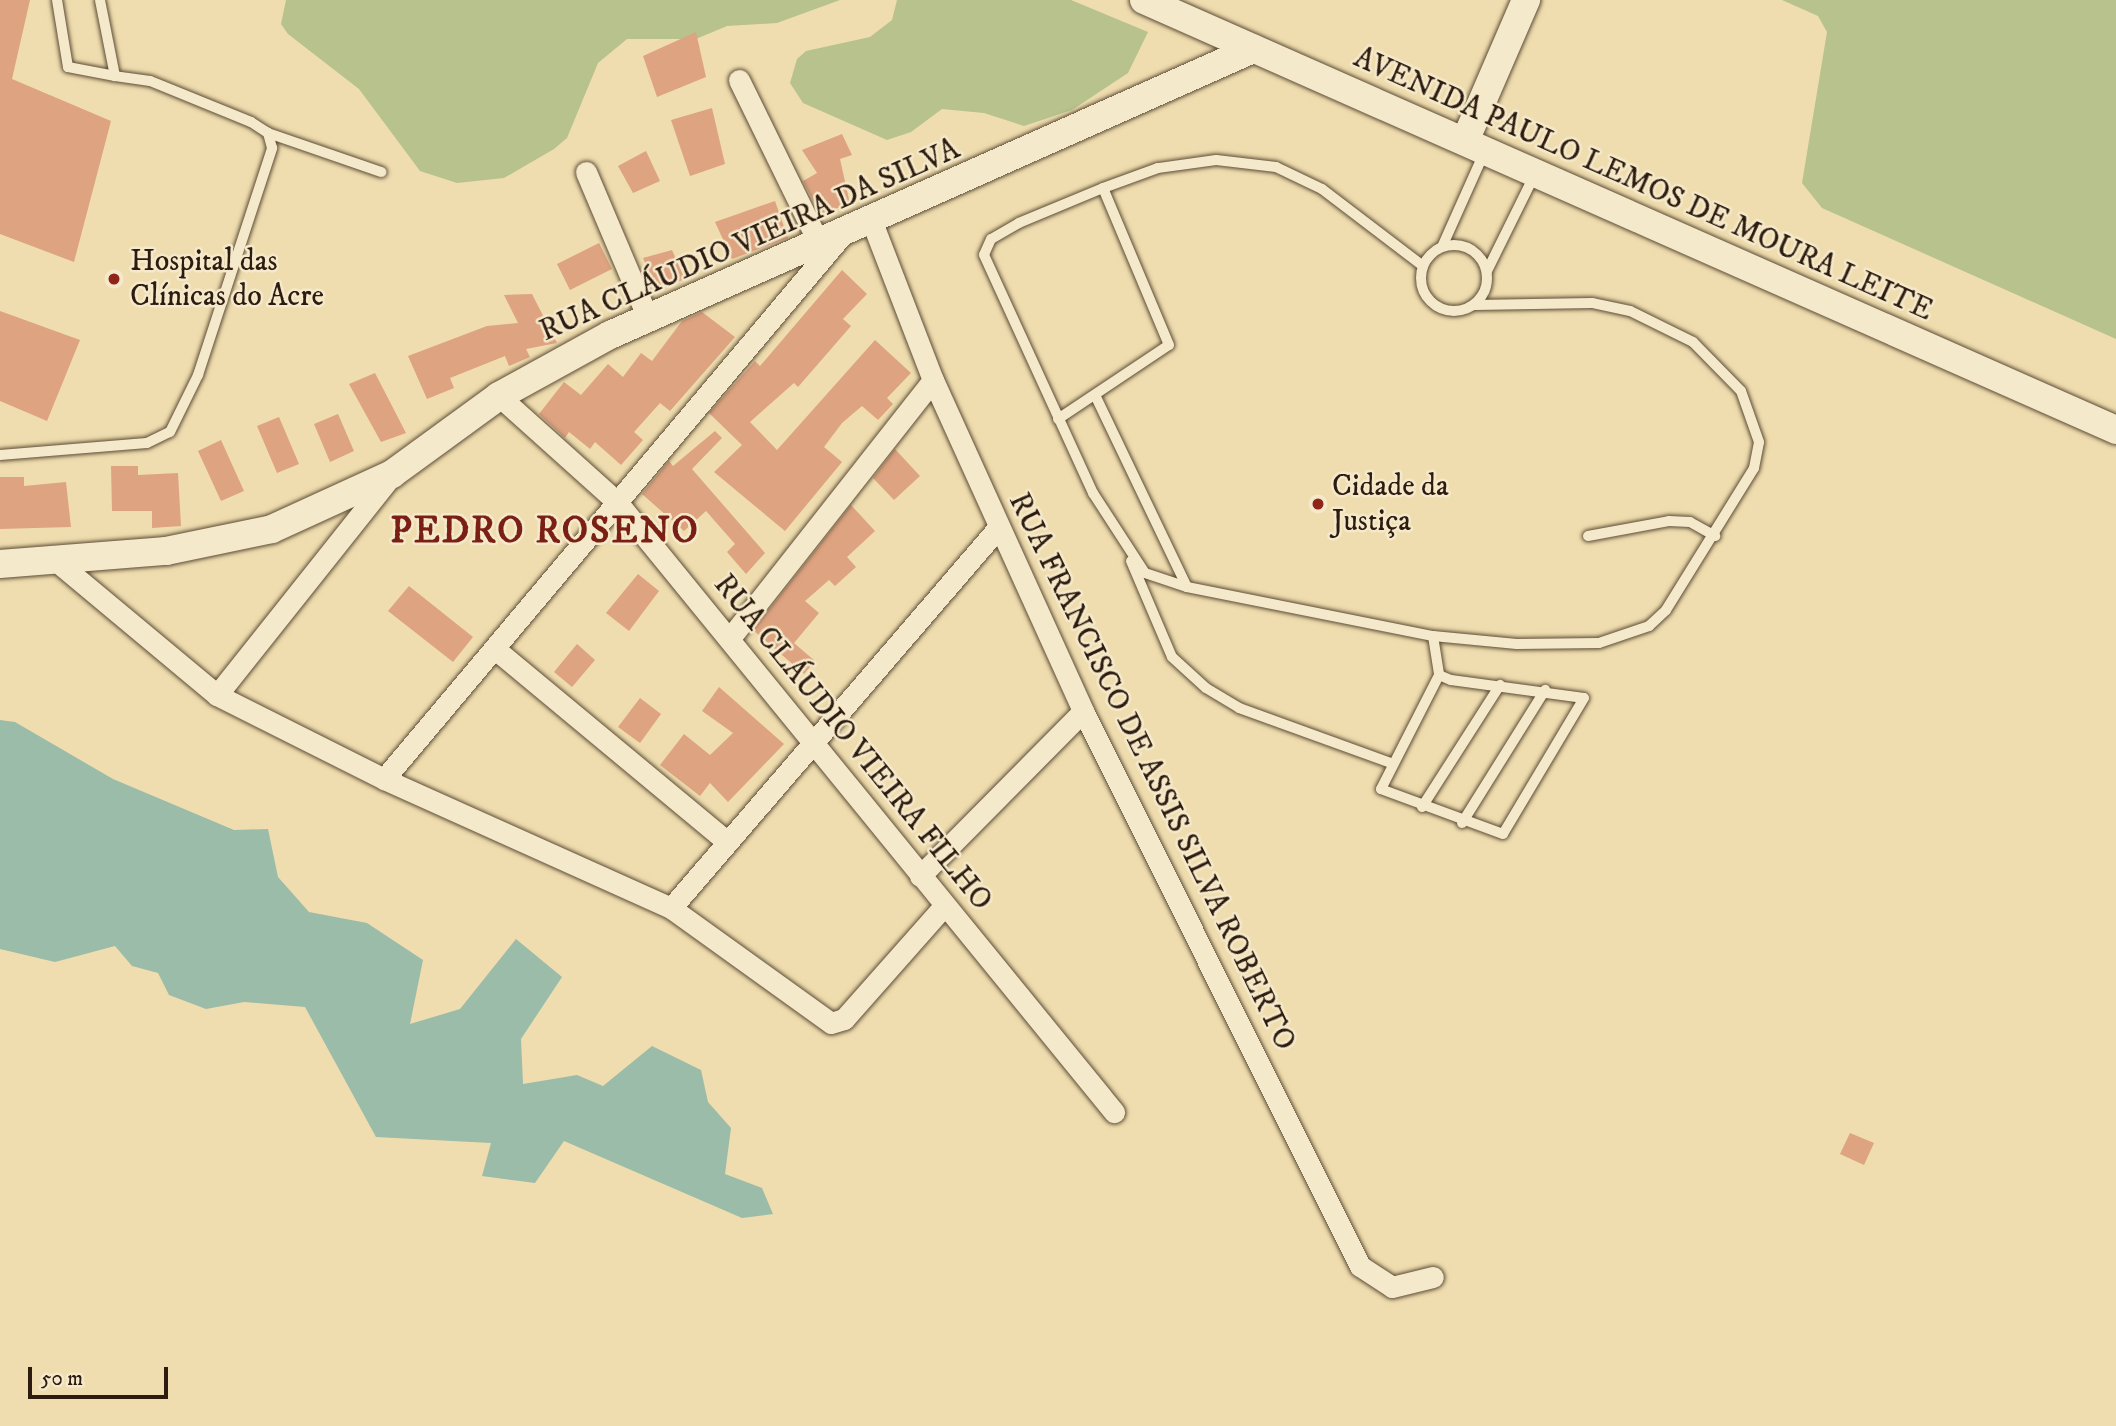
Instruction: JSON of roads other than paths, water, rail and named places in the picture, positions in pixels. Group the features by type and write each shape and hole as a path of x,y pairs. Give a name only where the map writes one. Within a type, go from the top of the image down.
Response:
{"street":[{"name":"AVENIDA PAULO LEMOS DE MOURA LEITE","path":"1144,0 2116,430"},
{"path":"1475,146 1526,0"},
{"name":"RUA CLÁUDIO VIEIRA DA SILVA","path":"0,564 166,551 272,529 393,474 499,396 648,318 872,222 1253,49"},
{"path":"384,779 617,502 830,239 739,80"},
{"path":"586,172 648,318"},
{"name":"RUA FRANCISCO DE ASSIS SILVA ROBERTO","path":"872,222 933,380 1083,711 1360,1266 1392,1287 1433,1277"},
{"path":"730,638 933,380"},
{"name":"RUA CLÁUDIO VIEIRA FILHO","path":"499,396 617,502 1114,1112"},
{"path":"217,695 393,474"},
{"path":"671,908 726,841 999,528"},
{"path":"55,560 217,695 384,779 671,908 831,1024 844,1018 944,906"},
{"path":"495,649 726,841"},
{"path":"920,876 1083,711"}],"lane":[{"path":"57,0 68,67 150,80 268,133 381,172"},
{"path":"100,0 115,76"},
{"path":"0,456 147,443 170,432 198,375 270,160 268,133"},
{"path":"1126,550 1145,573 1187,587 1433,636 1517,644 1627,637 1666,610 1715,536 1754,468 1759,442 1755,418 1721,365 1693,342 1630,311 1592,303 1475,305 1457,312 1431,302 1422,285 1423,266 1443,247 1475,146"},
{"path":"1391,763 1239,708 1206,688 1172,657 1126,550 1058,419 985,264 986,247 1019,223 1103,188 1158,168 1216,160 1276,167 1322,189 1423,266"},
{"path":"1475,305 1486,290 1487,271 1535,174"},
{"path":"1058,419 1169,345 1103,188"},
{"path":"1443,247 1470,249 1487,271"},
{"path":"1095,395 1187,587"},
{"path":"1588,536 1669,522 1690,522 1715,536"},
{"path":"1433,636 1439,675 1391,763 1381,789 1462,822 1503,834 1584,705 1578,693 1439,675"},
{"path":"1422,807 1500,685"},
{"path":"1462,822 1545,690"}],"place":[{"name":"Hospital das Clínicas do Acre","path":"114,279"},
{"name":"Cidade da Justiça","path":"1318,504"}],"district":[{"name":"PEDRO ROSENO","path":"545,532"}]}
